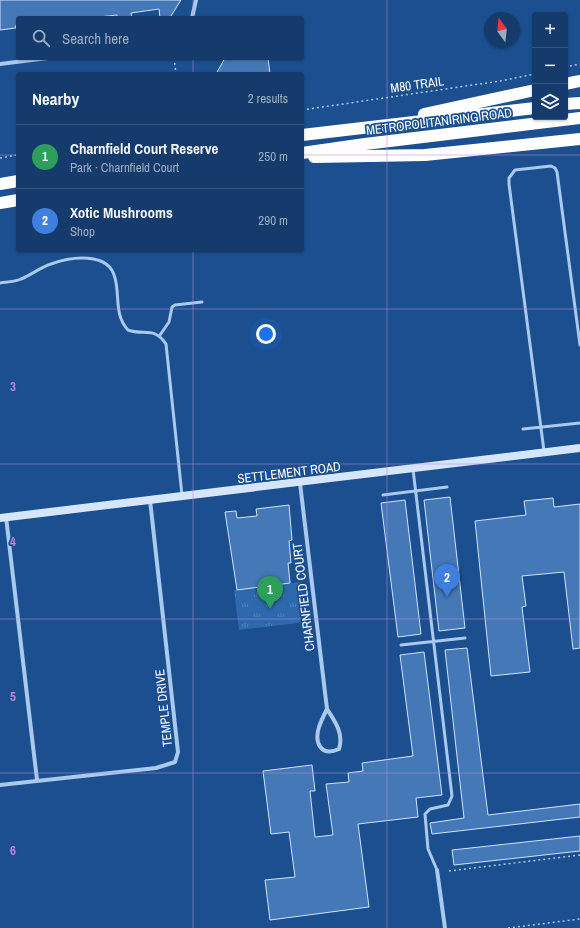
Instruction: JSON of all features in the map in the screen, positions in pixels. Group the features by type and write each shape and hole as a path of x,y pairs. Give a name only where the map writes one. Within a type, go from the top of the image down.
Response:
{"highway":[{"path":"568,83 580,81"},
{"path":"358,128 532,91"},
{"path":"568,104 580,103"},
{"name":"METROPOLITAN RING ROAD","path":"304,135 532,108"},
{"name":"METROPOLITAN RING ROAD","path":"304,153 580,118"},
{"path":"304,156 425,155 580,139"},
{"path":"0,184 16,180"},
{"path":"0,203 16,200"}],"main road":[{"name":"SETTLEMENT ROAD","path":"3,518 580,448"}],"street":[{"path":"192,16 196,0"},
{"path":"0,64 32,60"},
{"name":"CHARNFIELD COURT","path":"300,483 327,710 337,725 341,738 339,749 330,752 324,751 320,747 317,738 319,726 327,710"},
{"name":"TEMPLE DRIVE","path":"0,785 156,768 175,762 178,752 150,500"},
{"path":"3,518 37,780"},
{"path":"437,870 445,928"}],"lane":[{"path":"544,452 509,184 509,178 515,170 550,166 555,168 557,172 580,345"},
{"path":"0,283 20,280 51,264 83,258 96,259 104,262 115,277 120,321 124,326 133,332 153,332 160,335 166,344 183,496"},
{"path":"160,335 169,322 172,307 175,305 202,302"},
{"path":"523,429 580,423"},
{"path":"413,469 452,796 448,805 430,809 425,814 428,849 437,870"},
{"path":"382,495 447,487"},
{"path":"400,645 465,638"}],"path":[{"path":"174,60 176,72"},
{"path":"568,66 580,64"},
{"name":"M80 TRAIL","path":"304,110 492,82 532,75"},
{"path":"0,158 16,155"},
{"path":"449,870 580,855"},
{"path":"508,928 580,919"}],"green space":[{"path":"300,582 305,622 239,630 234,590"},
{"path":"300,582 302,595 294,594 285,584"}],"building":[{"path":"0,0 181,0 171,16 160,16 159,9 131,13 132,16 16,16 16,28 0,30"},
{"path":"224,60 268,60 270,72 217,72"},
{"path":"450,497 465,628 439,631 424,500"},
{"path":"553,498 554,507 580,504 580,648 573,649 564,572 522,576 526,606 522,607 530,672 491,676 475,521 526,515 524,501"},
{"path":"405,500 421,634 398,637 381,503"},
{"path":"289,505 292,540 289,541 291,563 288,563 290,583 237,590 225,512 236,511 237,518 257,516 256,509"},
{"path":"467,648 488,815 580,804 580,817 432,834 430,823 464,818 445,650"},
{"path":"424,652 442,795 416,798 418,817 358,824 369,907 270,920 265,880 295,877 289,832 271,834 263,771 312,765 315,791 310,791 315,837 333,835 326,784 349,782 348,773 363,771 362,763 413,756 400,655"},
{"path":"580,836 580,851 454,865 452,850"}],"place":[{"name":"Xotic Mushrooms","path":"447,597"},
{"name":"Charnfield Court Reserve","path":"270,609"}]}
